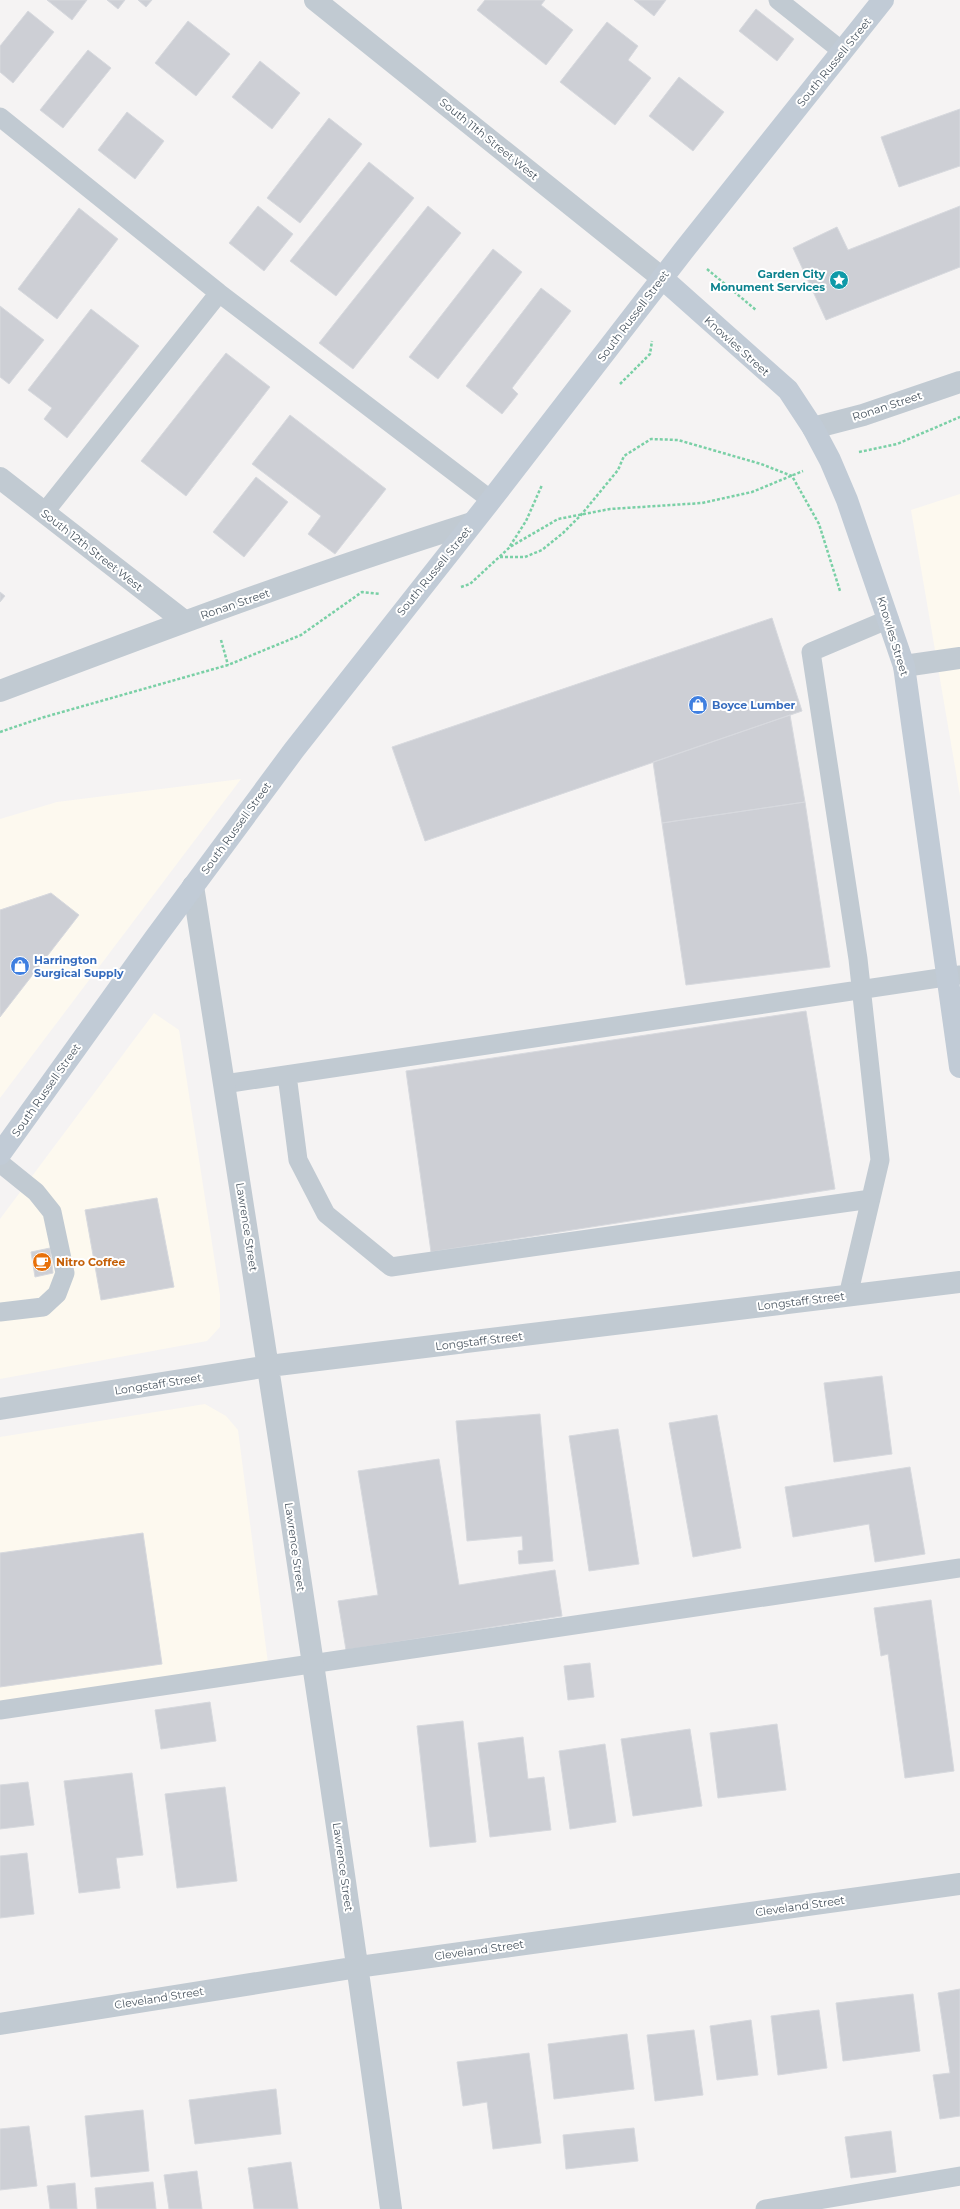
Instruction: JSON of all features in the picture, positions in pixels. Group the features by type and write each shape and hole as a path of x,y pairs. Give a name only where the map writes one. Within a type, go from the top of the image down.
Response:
{"main road":[{"name":"South Russell Street","path":"0,1154 193,886 294,750 472,523 492,500 662,278 883,0"},
{"name":"Knowles Street","path":"662,278 788,390 813,428 830,460 847,500 889,618 904,666 954,976 960,1067"}],"street":[{"name":"South 11th Street West","path":"315,0 662,278"},
{"name":"Ronan Street","path":"813,428 863,415 960,382"},
{"name":"South 12th Street West","path":"0,478 184,621"},
{"name":"Ronan Street","path":"0,691 184,621 472,523"},
{"path":"904,666 960,658"},
{"name":"Lawrence Street","path":"193,886 269,1366 358,1967 391,2209"},
{"name":"Longstaff Street","path":"0,1409 269,1366 960,1282"},
{"name":"Cleveland Street","path":"0,2024 358,1967 960,1884"}],"lane":[{"path":"778,0 842,51"},
{"path":"0,117 219,294 492,500"},
{"path":"44,513 219,294"},
{"path":"848,1296 880,1160 862,989 811,652 889,618"},
{"path":"224,1084 954,976"},
{"path":"287,1075 298,1160 326,1214 391,1267 871,1199"},
{"path":"0,1162 36,1192 52,1212 65,1273 57,1294 43,1307 0,1312"},
{"path":"0,1710 313,1665 960,1568"},
{"path":"765,2209 960,2176"}],"path":[{"path":"684,250 756,310"},
{"path":"868,450 897,444 960,417"},
{"path":"499,557 525,557 542,550 563,534 581,515 618,470 624,456 651,438 678,440 761,464 792,476 820,524 840,591"},
{"path":"455,589 470,584 510,547 558,519 610,509 702,503 752,492 792,476"},
{"path":"0,732 41,718 228,665 301,634 362,592 382,595"},
{"path":"220,636 228,665"}],"shaded area":[{"path":"960,494 960,796 911,510"},
{"path":"241,779 0,1098 0,819 57,802"},
{"path":"154,1013 179,1030 220,1295 220,1327 207,1341 0,1379 0,1219"},
{"path":"205,1404 226,1416 238,1430 269,1671 0,1710 0,1437"}],"building":[{"path":"47,0 87,0 72,20"},
{"path":"107,0 125,0 118,9"},
{"path":"138,0 152,0 146,7"},
{"path":"485,0 545,0 541,5 573,30 546,65 477,10"},
{"path":"634,0 666,0 654,16"},
{"path":"756,9 794,39 777,61 739,31"},
{"path":"28,11 54,32 13,83 0,72 0,46"},
{"path":"188,21 230,54 196,96 155,63"},
{"path":"607,22 638,46 628,60 651,78 615,125 560,82"},
{"path":"88,50 111,68 63,128 40,110"},
{"path":"260,61 300,93 272,129 232,97"},
{"path":"679,77 724,112 693,151 649,116"},
{"path":"960,109 960,166 899,187 881,137"},
{"path":"127,112 164,141 135,179 98,150"},
{"path":"329,118 362,144 300,223 267,198"},
{"path":"369,162 414,198 336,296 290,261"},
{"path":"258,206 293,234 264,271 229,243"},
{"path":"428,206 461,233 353,369 319,343"},
{"path":"960,206 960,267 826,320 793,248 837,227 848,250"},
{"path":"79,208 118,239 57,319 18,289"},
{"path":"493,249 522,272 438,379 409,357"},
{"path":"541,288 571,311 512,388 518,394 502,414 466,386"},
{"path":"0,306 44,340 9,384 0,377"},
{"path":"91,309 139,346 67,438 44,419 52,408 28,390"},
{"path":"226,353 270,387 186,496 141,461"},
{"path":"290,415 386,489 335,554 308,534 321,516 252,464"},
{"path":"256,477 288,502 244,557 213,532"},
{"path":"0,592 5,596 0,602"},
{"path":"772,618 802,711 425,841 392,747"},
{"path":"790,715 805,802 662,823 653,762"},
{"path":"805,802 830,967 686,985 662,823"},
{"name":"Harrington Surgical Supply","path":"51,893 79,915 0,1017 0,910"},
{"path":"806,1011 835,1189 431,1252 406,1071"},
{"path":"157,1198 174,1287 101,1300 85,1210"},
{"name":"Nitro Coffee","path":"50,1248 53,1273 35,1277 31,1252"},
{"path":"882,1376 892,1454 834,1462 824,1383"},
{"path":"540,1414 553,1561 519,1564 518,1551 523,1550 522,1536 467,1541 456,1421"},
{"path":"717,1415 741,1548 693,1557 669,1423"},
{"path":"618,1429 639,1564 589,1571 569,1436"},
{"path":"439,1459 459,1585 555,1570 562,1616 346,1650 338,1601 378,1595 358,1471"},
{"path":"910,1467 925,1554 875,1562 869,1524 793,1537 785,1487"},
{"path":"143,1533 162,1664 0,1687 0,1553"},
{"path":"931,1600 954,1771 905,1778 888,1654 881,1656 874,1608"},
{"path":"590,1663 594,1697 568,1700 564,1666"},
{"path":"210,1702 216,1741 161,1749 155,1710"},
{"path":"463,1721 476,1842 430,1847 417,1726"},
{"path":"777,1724 786,1790 718,1798 710,1733"},
{"path":"690,1729 702,1806 633,1816 621,1739"},
{"path":"523,1737 528,1779 544,1777 551,1830 490,1837 478,1743"},
{"path":"605,1744 616,1822 570,1829 559,1751"},
{"path":"132,1773 143,1855 116,1858 120,1888 79,1893 64,1781"},
{"path":"28,1782 34,1825 0,1829 0,1785"},
{"path":"225,1787 237,1881 177,1888 165,1794"},
{"path":"27,1853 34,1914 0,1918 0,1856"},
{"path":"960,1989 960,2116 940,2119 933,2075 950,2073 938,1993"},
{"path":"913,1994 920,2051 843,2061 836,2003"},
{"path":"819,2010 827,2068 778,2075 771,2016"},
{"path":"751,2020 758,2075 717,2080 710,2026"},
{"path":"694,2030 703,2095 655,2101 647,2035"},
{"path":"627,2034 634,2089 554,2099 548,2044"},
{"path":"529,2053 541,2143 493,2149 487,2102 463,2106 457,2062"},
{"path":"276,2089 281,2134 195,2144 189,2100"},
{"path":"143,2110 149,2171 91,2177 85,2116"},
{"path":"29,2126 37,2186 0,2190 0,2129"},
{"path":"634,2128 638,2161 566,2169 563,2135"},
{"path":"891,2131 896,2172 851,2178 845,2137"},
{"path":"291,2162 298,2209 254,2209 248,2168"},
{"path":"197,2171 202,2209 169,2209 164,2175"},
{"path":"153,2182 156,2209 97,2209 95,2188"},
{"path":"75,2183 77,2209 50,2209 47,2186"}],"place":[{"name":"Garden City Monument Services","path":"839,280"},
{"name":"Boyce Lumber","path":"698,705"},
{"name":"Harrington Surgical Supply","path":"20,966"},
{"name":"Nitro Coffee","path":"42,1262"}]}
